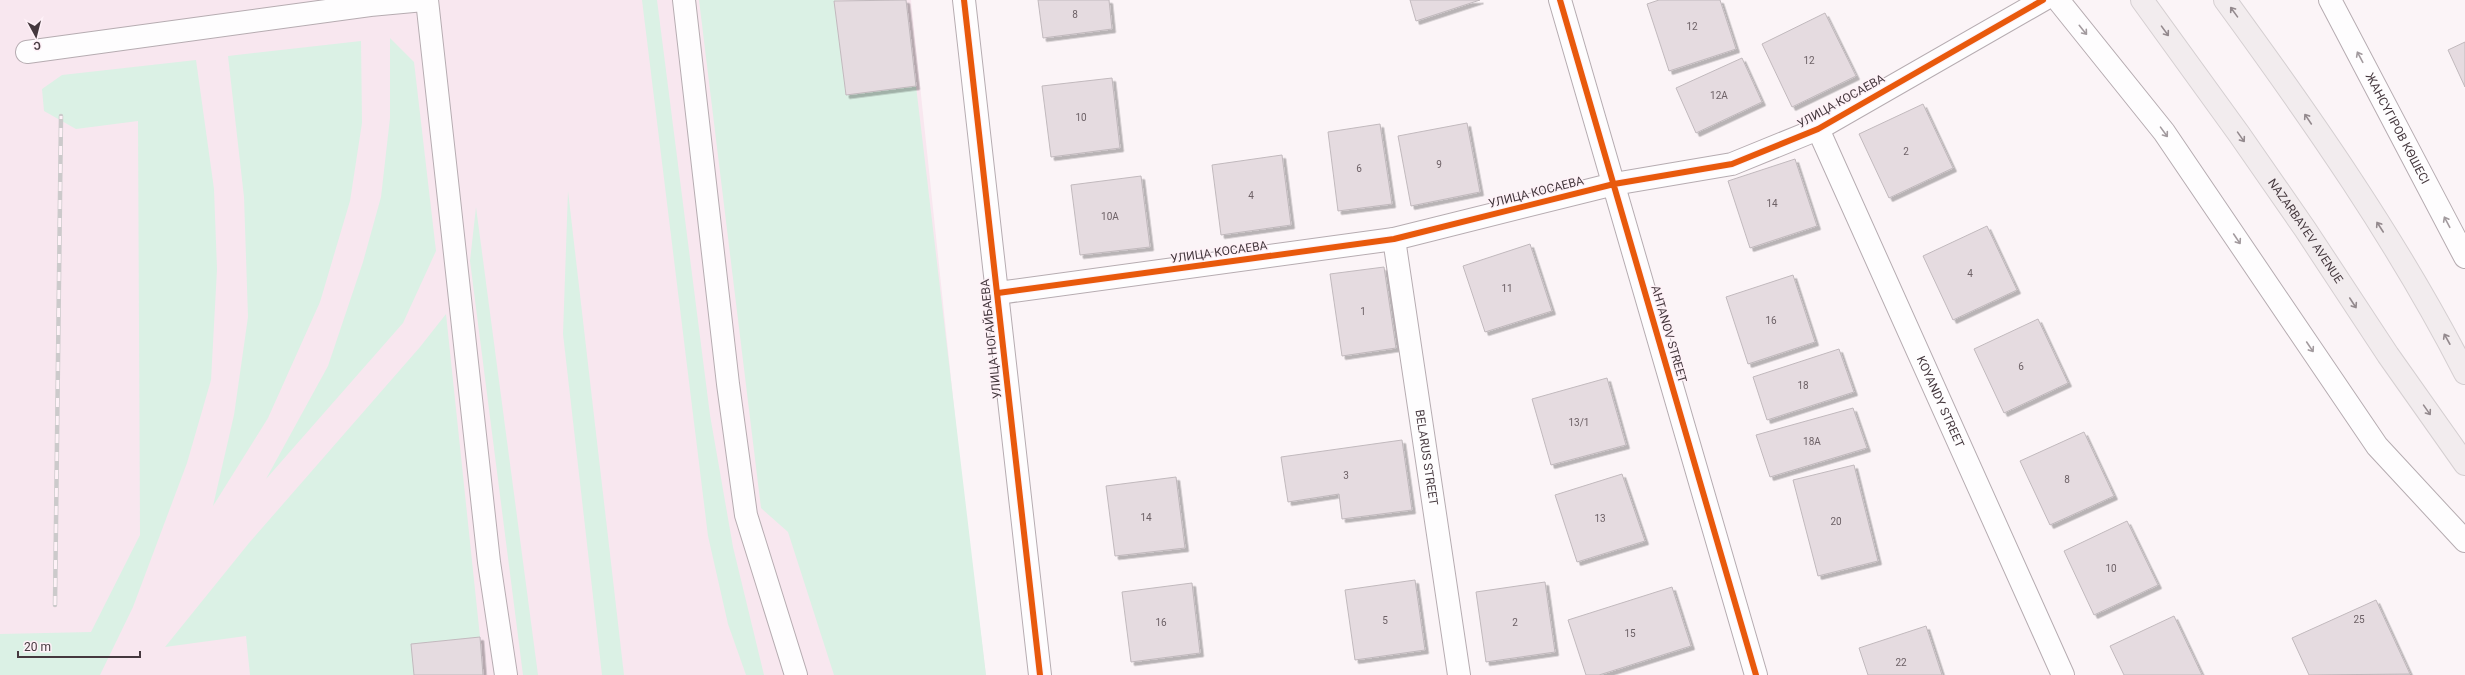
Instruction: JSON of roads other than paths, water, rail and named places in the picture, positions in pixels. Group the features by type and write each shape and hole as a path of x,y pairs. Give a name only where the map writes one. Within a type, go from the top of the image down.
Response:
{"main road":[{"name":"NAZARBAYEV AVENUE","path":"2142,0 2252,153 2384,349 2465,464"},
{"path":"2225,0 2266,56 2355,188 2411,275 2465,373"}],"street":[{"path":"27,52 355,7 425,0 489,562 506,675"},
{"path":"684,0 728,384 746,515 796,675"},
{"name":"УЛИЦА НОГАЙБАЕВА","path":"964,0 1040,675"},
{"name":"AHTANOV STREET","path":"1560,0 1756,675"},
{"name":"УЛИЦА КОСАЕВА","path":"998,293 1394,239 1614,184 1732,164 1818,129 2043,0"},
{"path":"2058,0 2164,132 2377,446 2465,541"},
{"name":"ЖАНСҮГІРОВ КӨШЕСІ","path":"2330,0 2465,257"},
{"name":"KOYANDY STREET","path":"1818,129 2063,675"},
{"name":"BELARUS STREET","path":"1394,239 1459,675"}],"railway":[{"path":"55,605 61,116"}]}
